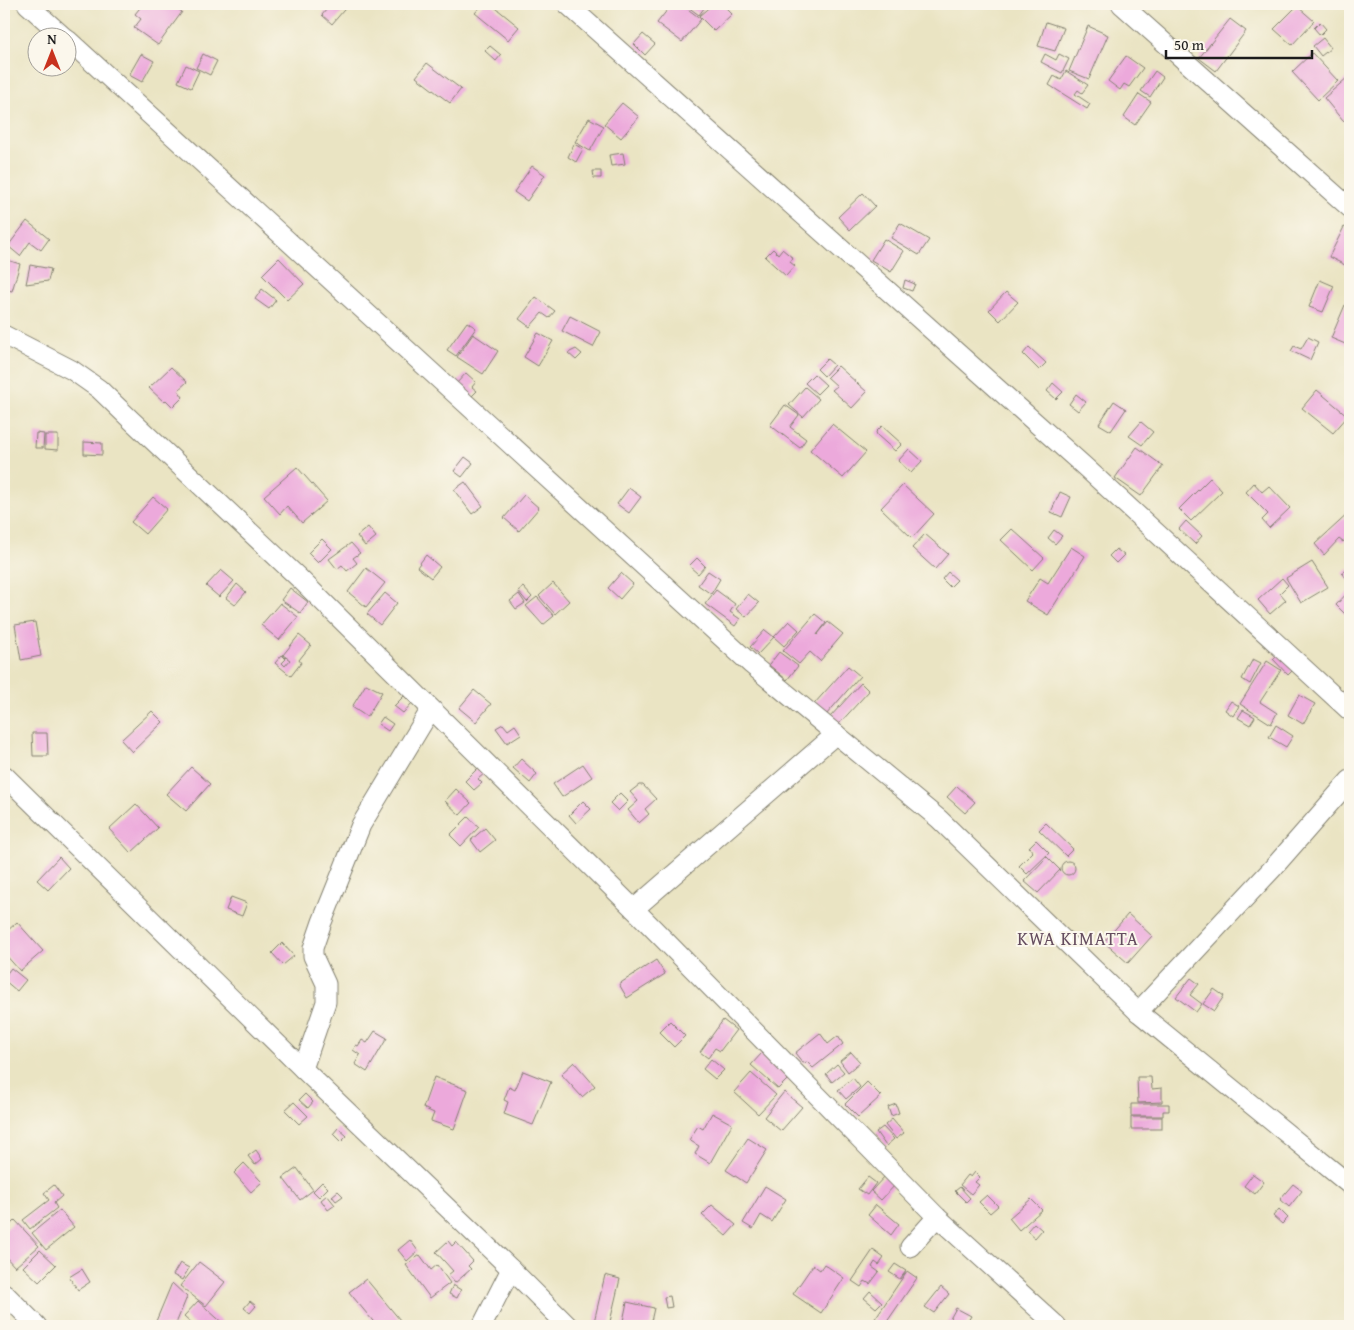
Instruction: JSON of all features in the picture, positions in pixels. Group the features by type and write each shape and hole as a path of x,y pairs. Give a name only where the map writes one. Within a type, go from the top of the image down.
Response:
{"street":[{"path":"28,4 54,28"},
{"path":"566,4 1092,473 1350,711"},
{"path":"1120,4 1350,208"},
{"path":"78,49 752,664 939,819 1138,1012 1350,1185"},
{"path":"4,335 72,370 98,390 300,579 634,909 937,1217 1057,1326"},
{"path":"303,1069 326,1002 326,984 313,956 313,948 322,922 362,825 431,709"},
{"path":"634,909 836,734"},
{"path":"4,775 568,1326"},
{"path":"1138,1012 1273,868 1350,780"},
{"path":"910,1247 937,1217"},
{"path":"482,1326 511,1269"},
{"path":"4,1293 37,1326"}],"building":[{"path":"143,4 171,4 182,12 158,45 134,28 141,19 135,14"},
{"path":"331,4 349,4 332,24 322,15"},
{"path":"483,4 491,4 519,27 508,40 475,13"},
{"path":"672,4 681,4 701,19 682,42 657,23"},
{"path":"684,4 707,4 699,15"},
{"path":"713,4 722,4 732,14 714,31 699,16"},
{"path":"1297,6 1314,21 1292,45 1274,29"},
{"path":"1230,19 1246,31 1216,71 1199,58"},
{"path":"1046,22 1064,28 1055,51 1038,46"},
{"path":"1320,22 1326,29 1320,35 1314,28"},
{"path":"1088,26 1108,35 1089,79 1069,71"},
{"path":"643,34 655,44 645,55 634,44"},
{"path":"1323,38 1331,48 1321,56 1313,46"},
{"path":"490,46 501,55 496,61 485,51"},
{"path":"1312,53 1338,81 1318,100 1292,72"},
{"path":"141,54 154,61 142,82 129,75"},
{"path":"203,54 217,61 210,75 196,68"},
{"path":"1045,54 1056,60 1059,54 1069,59 1062,73 1041,62"},
{"path":"1126,56 1143,68 1129,87 1124,84 1120,90 1108,81"},
{"path":"427,63 461,89 450,103 416,77"},
{"path":"186,65 199,71 191,88 178,82"},
{"path":"1066,71 1088,85 1082,93 1078,90 1075,94 1090,104 1087,109 1049,85 1054,76 1061,80"},
{"path":"1155,71 1163,77 1150,97 1141,91"},
{"path":"1348,77 1350,79 1350,115 1343,121 1324,98"},
{"path":"1139,94 1151,102 1135,125 1124,117"},
{"path":"622,103 639,117 621,138 604,124"},
{"path":"589,118 604,126 590,151 575,142"},
{"path":"574,144 583,149 576,162 568,157"},
{"path":"623,153 625,164 611,166 609,155"},
{"path":"532,166 545,175 527,201 514,192"},
{"path":"593,171 601,171 601,178 594,178"},
{"path":"863,193 875,206 850,230 838,217"},
{"path":"27,221 49,239 41,250 30,242 20,256 8,246"},
{"path":"900,223 929,240 919,255 891,238"},
{"path":"1344,227 1350,230 1350,255 1345,265 1329,257"},
{"path":"884,239 904,251 891,272 871,260"},
{"path":"773,249 778,254 782,249 793,258 790,262 795,266 786,276 765,257"},
{"path":"279,258 304,284 287,300 262,275"},
{"path":"4,259 20,264 12,291 4,289"},
{"path":"30,265 51,269 48,281 26,284"},
{"path":"905,280 915,284 912,291 903,288"},
{"path":"1320,280 1334,286 1323,312 1309,307"},
{"path":"262,289 276,300 269,309 255,299"},
{"path":"1006,292 1018,302 1000,321 989,310"},
{"path":"536,297 555,311 549,318 542,313 530,327 519,319"},
{"path":"1345,305 1350,307 1350,346 1331,338"},
{"path":"570,316 601,332 593,347 562,331"},
{"path":"467,322 476,328 456,356 447,350"},
{"path":"538,333 553,341 538,366 524,357"},
{"path":"473,334 498,351 483,374 457,357"},
{"path":"1308,337 1318,342 1310,360 1291,351 1294,346 1301,349"},
{"path":"1029,347 1046,363 1039,370 1023,354"},
{"path":"576,349 582,354 576,360 568,353"},
{"path":"827,359 834,365 824,376 817,369"},
{"path":"838,366 867,392 852,408 832,390 837,386 827,377"},
{"path":"171,367 187,382 178,390 183,397 173,407 166,400 164,402 149,388"},
{"path":"466,373 476,382 472,387 477,391 470,398 456,384"},
{"path":"814,374 826,385 817,394 805,383"},
{"path":"1053,383 1063,392 1056,399 1047,391"},
{"path":"805,387 819,399 803,417 789,405"},
{"path":"1317,390 1348,416 1333,433 1302,408"},
{"path":"1076,394 1086,402 1078,411 1069,404"},
{"path":"1114,401 1126,409 1111,431 1099,424"},
{"path":"785,405 799,415 790,427 806,439 800,448 770,425"},
{"path":"1141,422 1153,432 1142,445 1129,436"},
{"path":"832,424 866,452 843,478 810,450"},
{"path":"882,426 902,444 895,451 877,435 876,432"},
{"path":"36,433 44,434 43,448 35,448"},
{"path":"45,435 58,435 58,450 45,449"},
{"path":"84,442 102,443 102,455 84,454"},
{"path":"1137,447 1163,466 1141,496 1115,478"},
{"path":"909,449 922,461 911,473 898,461"},
{"path":"465,457 473,463 462,477 454,471"},
{"path":"297,467 327,501 302,523 287,506 280,514 264,496"},
{"path":"1210,478 1222,491 1191,521 1179,509"},
{"path":"465,482 483,506 472,514 454,490"},
{"path":"1254,483 1262,492 1269,486 1290,508 1269,528 1262,520 1268,514 1246,492"},
{"path":"903,485 934,514 912,538 881,508"},
{"path":"629,488 641,497 629,513 617,504"},
{"path":"1060,492 1071,497 1062,517 1051,512"},
{"path":"524,495 539,508 519,531 504,518"},
{"path":"153,497 167,509 145,534 131,522"},
{"path":"1350,512 1350,535 1343,542 1339,539 1324,555 1315,544"},
{"path":"1186,521 1202,536 1195,544 1179,529"},
{"path":"368,527 376,537 365,546 357,536"},
{"path":"1012,529 1044,558 1033,570 1001,540"},
{"path":"1054,530 1062,536 1055,544 1048,538"},
{"path":"925,534 948,554 935,569 912,548"},
{"path":"322,539 332,549 318,563 308,553"},
{"path":"351,543 360,553 353,558 357,563 347,571 342,565 337,569 329,559"},
{"path":"1071,547 1085,556 1048,615 1025,601 1040,578 1048,583"},
{"path":"1116,549 1124,555 1116,563 1109,556"},
{"path":"426,555 440,567 431,578 417,567"},
{"path":"697,558 705,566 698,574 689,566"},
{"path":"1312,562 1328,587 1301,603 1286,578"},
{"path":"366,568 385,583 366,607 348,592"},
{"path":"1348,569 1350,579 1348,580 1342,573"},
{"path":"221,570 234,581 219,597 206,586"},
{"path":"708,571 720,579 711,594 698,585"},
{"path":"948,572 957,580 950,587 942,579"},
{"path":"621,573 633,584 620,599 608,588"},
{"path":"1282,578 1288,585 1280,593 1286,600 1270,614 1258,600"},
{"path":"553,583 569,601 555,614 539,596"},
{"path":"237,584 246,592 235,605 226,598"},
{"path":"523,587 532,597 527,602 518,591"},
{"path":"290,588 308,602 300,613 281,600"},
{"path":"716,590 735,604 730,612 740,619 735,626 705,604"},
{"path":"1350,590 1350,610 1346,615 1336,605"},
{"path":"385,593 397,603 380,625 367,614"},
{"path":"519,594 525,603 516,609 510,601"},
{"path":"748,594 759,603 746,617 736,609"},
{"path":"537,597 554,616 543,625 526,606"},
{"path":"280,603 298,617 279,640 261,625"},
{"path":"815,614 826,623 817,635 828,622 843,634 820,661 810,652 799,664 783,651"},
{"path":"789,621 799,630 784,646 774,637"},
{"path":"35,622 41,656 21,660 15,625"},
{"path":"765,630 774,637 758,654 750,647"},
{"path":"299,635 311,645 299,660 301,663 291,676 275,663 282,655 286,659 282,663 285,666 290,660 283,655"},
{"path":"779,652 798,666 787,680 769,665"},
{"path":"1281,652 1296,667 1288,675 1273,659"},
{"path":"1253,659 1261,663 1250,684 1242,679"},
{"path":"1267,661 1281,670 1260,702 1277,713 1271,724 1240,704"},
{"path":"848,666 860,676 826,715 814,704"},
{"path":"861,683 869,691 838,725 830,717"},
{"path":"366,684 382,692 367,717 352,707"},
{"path":"474,690 491,704 476,722 459,708"},
{"path":"1299,695 1315,704 1303,724 1288,715"},
{"path":"404,696 412,703 403,713 394,706"},
{"path":"1231,701 1239,706 1233,716 1225,710"},
{"path":"1243,710 1255,717 1250,725 1238,718"},
{"path":"152,711 163,722 132,752 121,740"},
{"path":"383,717 393,724 388,731 378,724"},
{"path":"503,724 508,730 515,725 521,734 507,743 496,728"},
{"path":"1276,725 1293,736 1286,747 1269,737"},
{"path":"32,733 47,733 48,756 33,756"},
{"path":"521,759 537,774 530,783 513,768"},
{"path":"583,764 592,777 562,797 553,784"},
{"path":"191,767 210,784 186,811 166,794"},
{"path":"479,767 485,773 478,779 482,783 474,790 465,781"},
{"path":"639,785 643,785 656,799 645,809 649,814 639,823 628,810 638,801 630,792"},
{"path":"957,786 975,802 965,813 947,797"},
{"path":"456,789 471,803 460,815 445,801"},
{"path":"620,793 628,801 618,811 610,803"},
{"path":"583,801 591,809 576,823 569,815"},
{"path":"136,804 158,828 131,853 109,829"},
{"path":"468,817 479,827 461,846 450,835"},
{"path":"1046,823 1073,849 1066,856 1039,830"},
{"path":"485,828 495,840 480,852 471,840"},
{"path":"1036,840 1049,853 1027,874 1019,866 1033,852 1029,847"},
{"path":"59,857 69,868 48,890 37,880"},
{"path":"1047,857 1060,870 1038,893 1024,881"},
{"path":"1068,861 1073,863 1075,868 1073,873 1068,875 1063,873 1061,868 1063,863"},
{"path":"231,897 247,903 242,916 226,910"},
{"path":"1128,914 1152,936 1128,963 1104,942"},
{"path":"17,922 43,951 20,971 4,953 4,934"},
{"path":"282,943 294,956 283,965 272,953"},
{"path":"656,960 665,974 627,998 619,984"},
{"path":"11,968 26,980 17,991 4,980 4,977"},
{"path":"1191,978 1199,984 1190,995 1202,1004 1196,1012 1176,997"},
{"path":"1214,989 1224,996 1214,1011 1203,1004"},
{"path":"723,1020 736,1030 720,1051 715,1048 708,1058 700,1052"},
{"path":"670,1021 685,1036 674,1047 659,1032"},
{"path":"375,1031 387,1038 367,1072 355,1064 360,1055 353,1050 362,1040 367,1043"},
{"path":"820,1033 828,1044 838,1036 843,1044 813,1068 807,1062 803,1063 795,1053"},
{"path":"851,1052 860,1062 848,1072 840,1061"},
{"path":"762,1053 789,1078 778,1089 751,1065"},
{"path":"711,1059 724,1070 715,1079 703,1069"},
{"path":"574,1062 595,1086 582,1097 561,1074"},
{"path":"837,1064 844,1072 832,1082 826,1074"},
{"path":"523,1071 551,1082 533,1125 504,1114 508,1102 504,1100 509,1087 515,1090"},
{"path":"751,1073 776,1095 758,1114 734,1092"},
{"path":"434,1077 468,1090 454,1129 431,1121 434,1113 423,1108"},
{"path":"1137,1077 1151,1077 1152,1089 1162,1088 1162,1102 1138,1103"},
{"path":"853,1078 860,1087 846,1099 838,1090"},
{"path":"867,1082 881,1096 858,1117 845,1104"},
{"path":"784,1092 802,1107 781,1131 764,1117"},
{"path":"305,1094 313,1102 308,1108 299,1100"},
{"path":"294,1102 308,1116 299,1124 285,1110"},
{"path":"896,1104 899,1113 891,1116 888,1107"},
{"path":"1131,1104 1169,1104 1169,1111 1163,1111 1163,1116 1131,1116"},
{"path":"712,1113 732,1124 710,1163 695,1154 699,1146 689,1140 698,1126 703,1129"},
{"path":"1131,1117 1162,1117 1162,1129 1131,1129"},
{"path":"892,1119 904,1133 896,1139 885,1125"},
{"path":"883,1127 894,1139 886,1146 876,1132"},
{"path":"338,1128 347,1136 341,1142 333,1134"},
{"path":"748,1138 767,1150 746,1183 726,1170"},
{"path":"256,1150 262,1159 255,1165 248,1156"},
{"path":"244,1163 262,1182 251,1192 234,1173"},
{"path":"297,1168 313,1190 300,1200 283,1178"},
{"path":"975,1172 980,1177 975,1182 979,1185 971,1194 960,1185 968,1175 971,1177"},
{"path":"887,1174 897,1183 881,1200 871,1191"},
{"path":"1253,1174 1264,1182 1255,1194 1244,1186"},
{"path":"868,1177 876,1183 867,1195 858,1189"},
{"path":"322,1182 328,1188 319,1197 313,1191"},
{"path":"1293,1184 1302,1191 1289,1207 1280,1199"},
{"path":"54,1185 62,1196 54,1203 57,1208 30,1229 23,1220 49,1200 44,1193"},
{"path":"765,1186 786,1199 772,1222 761,1215 753,1229 743,1223"},
{"path":"960,1187 970,1198 966,1202 955,1191"},
{"path":"338,1191 343,1196 336,1201 332,1196"},
{"path":"327,1195 335,1205 328,1210 321,1200"},
{"path":"987,1195 998,1206 990,1213 979,1202"},
{"path":"1031,1199 1042,1210 1019,1230 1009,1218"},
{"path":"712,1205 736,1225 726,1236 702,1215"},
{"path":"876,1205 899,1224 891,1235 868,1215"},
{"path":"1279,1209 1288,1218 1282,1224 1273,1216"},
{"path":"60,1210 74,1227 46,1250 32,1233"},
{"path":"15,1220 39,1246 15,1267 4,1255 4,1231"},
{"path":"1034,1223 1042,1230 1035,1238 1027,1231"},
{"path":"410,1240 418,1251 407,1261 398,1250"},
{"path":"448,1241 452,1246 456,1242 473,1261 468,1266 471,1269 455,1283 448,1275 453,1271 436,1252"},
{"path":"40,1250 56,1265 39,1282 23,1267"},
{"path":"873,1250 884,1258 879,1265 875,1262 872,1267 879,1272 870,1284 865,1281 861,1287 852,1281"},
{"path":"420,1255 431,1270 437,1265 450,1283 430,1298 406,1265"},
{"path":"199,1262 225,1282 206,1306 180,1286"},
{"path":"180,1263 189,1268 182,1280 173,1275"},
{"path":"824,1264 844,1278 821,1313 793,1294 813,1265 820,1270"},
{"path":"895,1264 906,1271 900,1279 889,1272"},
{"path":"82,1269 90,1282 78,1290 69,1277"},
{"path":"907,1271 917,1278 884,1326 870,1326"},
{"path":"605,1275 620,1279 609,1326 593,1326"},
{"path":"366,1279 405,1326 377,1326 349,1292"},
{"path":"172,1283 187,1297 175,1326 154,1326"},
{"path":"453,1285 461,1290 457,1298 449,1294"},
{"path":"941,1287 949,1294 934,1313 925,1307"},
{"path":"870,1291 882,1302 876,1308 864,1298"},
{"path":"670,1296 672,1307 666,1308 664,1297"},
{"path":"198,1301 226,1326 195,1326 184,1316"},
{"path":"250,1301 256,1306 250,1313 244,1308"},
{"path":"627,1302 654,1308 650,1326 622,1326"},
{"path":"956,1308 971,1316 965,1326 946,1326"}],"district":[{"name":"KWA KIMATTA","path":"1078,939"}]}
